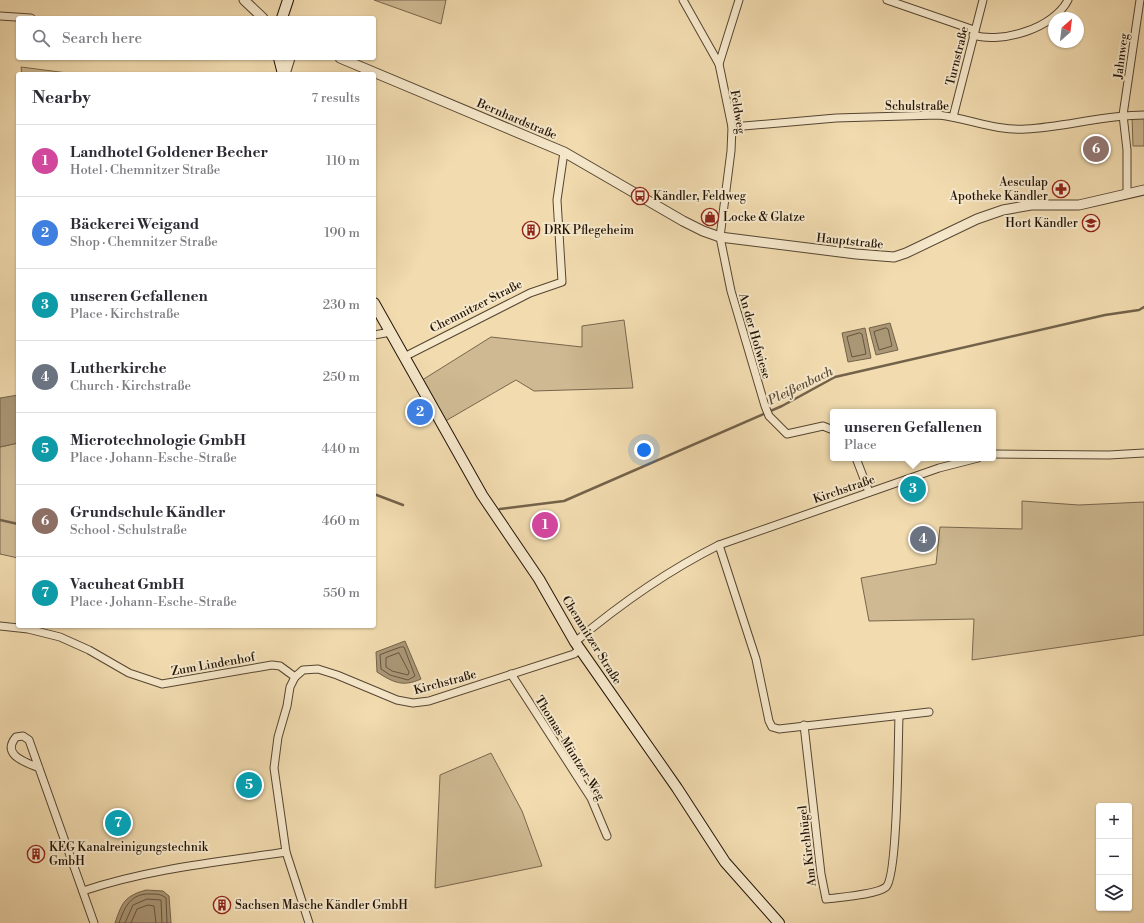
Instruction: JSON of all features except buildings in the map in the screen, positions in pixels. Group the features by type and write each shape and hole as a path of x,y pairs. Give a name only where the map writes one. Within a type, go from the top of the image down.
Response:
{"main road":[{"path":"283,16 288,0"},
{"path":"280,60 283,72"},
{"name":"Chemnitzer Straße","path":"376,306 482,495 539,579 577,646 677,788 725,862 777,922"}],"street":[{"path":"244,0 260,16"},
{"name":"Feldweg","path":"683,0 718,64 732,127 731,151 720,237"},
{"path":"718,64 739,0"},
{"path":"887,0 974,33 985,39 995,38 1040,26 1056,16 1063,9 1068,0"},
{"name":"Turnstraße","path":"953,116 983,0"},
{"name":"Jahnweg","path":"1124,115 1140,0"},
{"path":"0,16 16,17"},
{"path":"285,72 289,60"},
{"name":"Bernhardstraße","path":"345,60 373,72"},
{"name":"Bernhardstraße","path":"376,73 564,152 558,200 562,282"},
{"path":"1124,115 1127,150 1126,194"},
{"name":"Schulstraße","path":"732,127 836,118 953,116 992,127 1024,129 1124,115 1144,115"},
{"name":"Hauptstraße","path":"564,152 683,221 703,231 720,237 856,254 894,257 906,253 977,220 1008,209 1031,205 1072,206 1144,190"},
{"name":"An der Hofwiese","path":"720,237 731,291 765,406 770,416 787,434 823,426 830,429"},
{"name":"Chemnitzer Straße","path":"404,357 530,293 562,282"},
{"path":"376,336 391,332"},
{"path":"996,454 1109,455 1144,453"},
{"path":"857,461 869,492"},
{"name":"Kirchstraße","path":"295,677 303,670 318,669 337,675 397,700 413,703 429,700 574,654 577,646 607,615 641,591 695,557 719,545 939,468 966,461"},
{"path":"719,545 756,659 769,722 772,727 779,729 929,712"},
{"name":"Zum Lindenhof","path":"0,626 16,627"},
{"name":"Zum Lindenhof","path":"28,628 60,637 89,650 129,673 162,684 272,665 280,666 295,677"},
{"name":"Thomas-Müntzer-Weg","path":"511,674 591,798 607,836"},
{"path":"295,677 290,686 287,706 278,737 274,768 286,852 309,923"},
{"name":"Am Kirchhügel","path":"804,725 821,874 826,899 878,891 887,886 892,876 896,815 899,716"},
{"path":"39,768 15,756 11,750 12,742 16,736 23,736 29,740 39,768 52,796 94,923"},
{"path":"83,891 111,882 186,865 208,866 286,852"}],"shaded area":[{"path":"374,0 446,0 441,24"},
{"path":"21,67 60,72 22,72"},
{"path":"1144,116 1144,146 1133,146 1132,117"},
{"path":"624,320 633,388 534,391 516,380 442,423 419,382 491,337 582,347 582,326"},
{"path":"16,443 16,558 0,554 0,447"},
{"path":"1022,501 1079,505 1144,502 1144,635 972,660 974,619 869,621 861,578 936,564 940,527 1022,529"},
{"path":"491,753 522,811 542,866 435,888 440,775"}],"water":[{"path":"890,323 898,350 876,355 869,328"},
{"path":"865,328 871,358 848,362 842,333"},
{"path":"16,395 16,443 0,447 0,398"},
{"path":"405,641 421,679 409,683 399,683 377,672 376,652"},
{"path":"146,890 163,891 169,896 171,923 115,923 125,901 133,895"}],"waterway":[{"name":"Pleißenbach","path":"500,509 564,501 782,406 835,377 1105,315 1139,310 1144,307"},
{"name":"Pleißenbach","path":"376,495 403,505"},
{"name":"Pleißenbach","path":"0,520 16,524"}],"place":[{"name":"Grundschule Kändler","path":"1096,149"},
{"name":"Aesculap Apotheke Kändler","path":"1061,189"},
{"name":"Kändler, Feldweg","path":"640,196"},
{"name":"Locke & Glatze","path":"710,217"},
{"name":"Hort Kändler","path":"1091,223"},
{"name":"DRK Pflegeheim","path":"531,230"},
{"name":"Bäckerei Weigand","path":"420,412"},
{"name":"unseren Gefallenen","path":"913,489"},
{"name":"Landhotel Goldener Becher","path":"545,525"},
{"name":"Lutherkirche","path":"923,539"},
{"name":"Microtechnologie GmbH","path":"249,785"},
{"name":"Vacuheat GmbH","path":"118,823"},
{"name":"KEG Kanalreinigungstechnik GmbH","path":"36,854"},
{"name":"Sachsen Masche Kändler GmbH","path":"222,905"}]}
